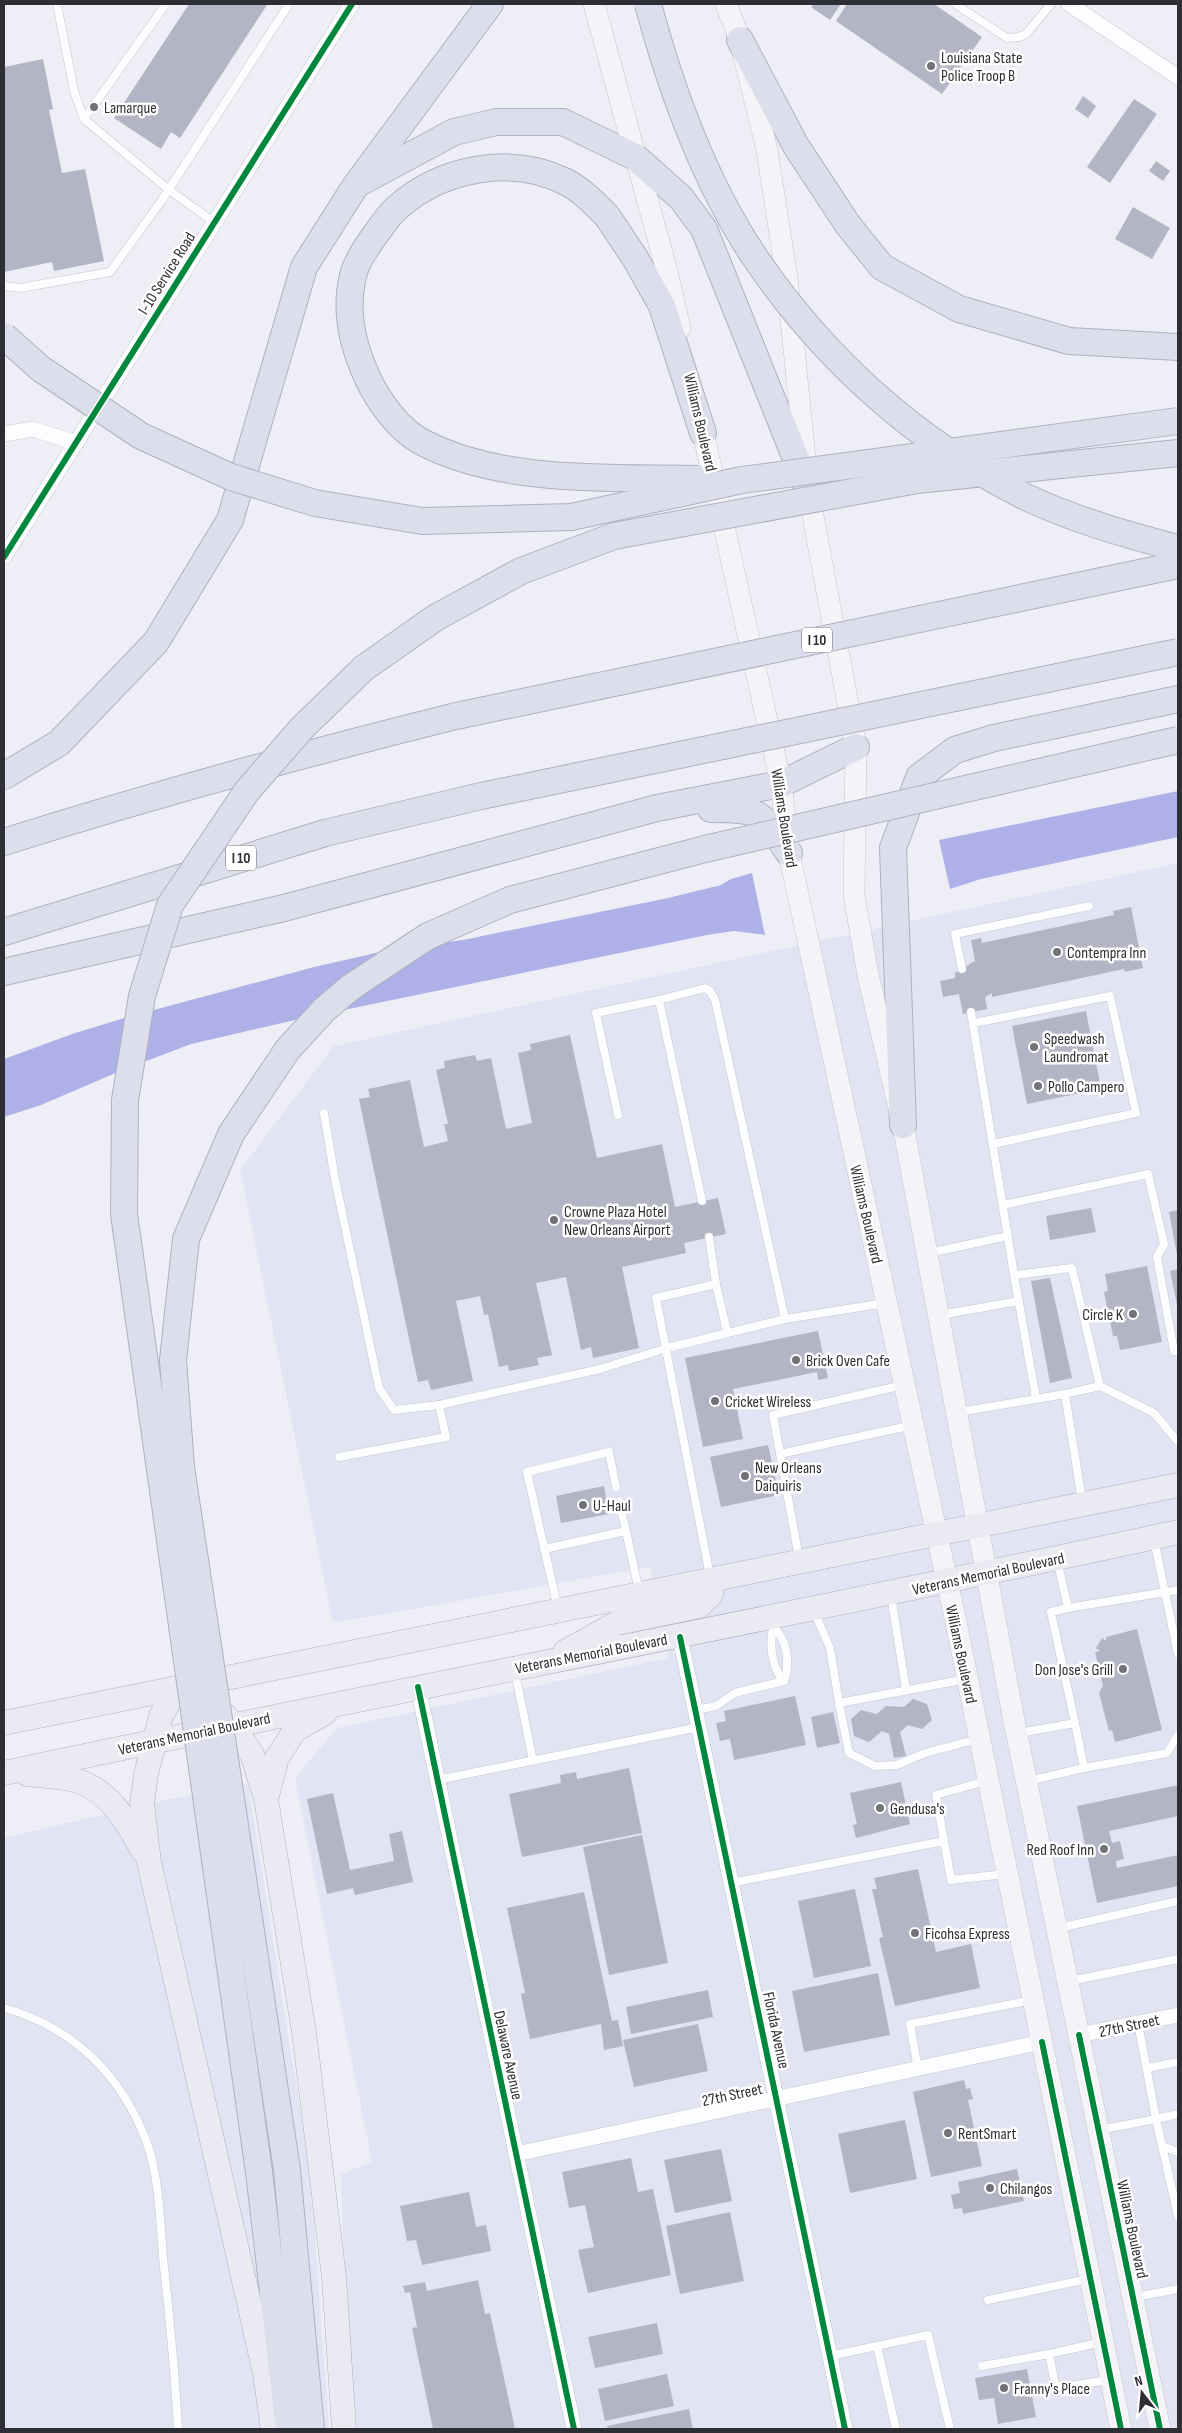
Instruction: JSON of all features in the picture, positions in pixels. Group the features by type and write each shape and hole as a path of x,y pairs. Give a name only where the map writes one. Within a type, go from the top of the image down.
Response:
{"highway":[{"path":"4,776 59,743 156,642 230,520 304,267 356,184 490,4"},
{"path":"648,4 693,138 720,196 756,259 817,338 876,396 948,452 1025,496 1070,516 1124,535 1178,548"},
{"path":"740,40 796,146 848,225 882,267 959,308 1069,341 1178,347"},
{"path":"356,184 454,132 496,122 563,122 635,157 681,198 704,229 808,489"},
{"path":"703,433 662,306 635,258 607,216 587,196 566,181 536,170 494,168 466,171 421,189 396,208 370,242 353,274 349,322 359,360 373,390 395,419 420,441 465,459 521,471 589,476 742,480"},
{"path":"4,336 41,369 141,436 231,478 334,507 422,521 571,517 742,480 1178,421"},
{"path":"289,2429 259,2172 124,1214 124,1100 142,996 170,905 248,791 302,728 364,668 435,618 521,570 614,536 917,480 1178,454"},
{"name":"I 10","path":"4,842 141,799 282,759 456,716 1178,565"},
{"name":"I 10","path":"4,932 324,833 481,796 1178,652"},
{"path":"903,1124 893,848 919,776 955,750 994,738 1178,699"},
{"path":"311,2429 286,2170 181,1467 173,1360 186,1239 230,1134 288,1049 324,1010 351,987 428,936 510,900 705,849 1178,740"},
{"path":"4,972 284,908 657,808 781,784 856,747"},
{"path":"657,808 745,809 767,821 789,853"}],"main road":[{"name":"Williams Boulevard","path":"594,4 666,268 781,784 789,853 947,1581 1121,2429"},
{"name":"Williams Boulevard","path":"726,4 740,40 767,150 783,252 808,489 856,747 854,895 868,975 903,1124 985,1573 1160,2429"},
{"path":"4,1723 1178,1485"},
{"name":"Veterans Memorial Boulevard","path":"7,1772 418,1686 680,1636 772,1623 814,1609 1178,1532"},
{"path":"546,1662 617,1623 699,1606 711,1594 711,1581"},
{"path":"188,1686 234,1725 252,1754 266,1800 305,2042 334,2277 344,2429"},
{"path":"188,1686 161,1716 142,1804 149,1862 264,2373 274,2429"},
{"path":"266,1800 277,1758 295,1730 345,1702"},
{"path":"7,1772 78,1781 107,1798 124,1816 149,1862"}],"street":[{"name":"I-10 Service Road","path":"4,557 352,4"},
{"path":"1069,4 1178,77"},
{"path":"4,434 33,429 76,443"},
{"name":"Florida Avenue","path":"680,1636 844,2429"},
{"name":"Delaware Avenue","path":"418,1686 574,2429"},
{"name":"27th Street","path":"1079,2035 1178,2015"},
{"name":"27th Street","path":"516,2154 1042,2042"}],"lane":[{"path":"57,4 74,91 84,118 169,190 214,222"},
{"path":"84,118 166,4"},
{"path":"4,286 20,288 110,272 169,190 290,4"},
{"path":"955,4 1007,38 1026,34 1050,4"},
{"path":"962,969 955,934 1089,906"},
{"path":"618,1115 596,1013 705,988 710,990 715,1000 785,1319"},
{"path":"974,1023 1110,996 1136,1113 993,1144"},
{"path":"659,1000 702,1201"},
{"path":"971,1012 1036,1398"},
{"path":"324,1113 335,1179 379,1388 394,1410 439,1404 600,1370 666,1348 785,1319 887,1303"},
{"path":"1003,1205 1148,1174 1164,1244 1157,1257 1174,1351 1178,1351"},
{"path":"927,1254 1008,1236"},
{"path":"709,1237 716,1284 727,1332"},
{"path":"1014,1275 1072,1268 1100,1386"},
{"path":"711,1581 656,1298 716,1284"},
{"path":"938,1315 1019,1301"},
{"path":"799,1563 773,1415 904,1385"},
{"path":"956,1412 1065,1394 1100,1386 1154,1413 1178,1442"},
{"path":"1065,1394 1083,1505"},
{"path":"339,1457 446,1437 439,1404"},
{"path":"780,1454 913,1425"},
{"path":"558,1611 527,1472 609,1452 616,1487"},
{"path":"619,1500 640,1595"},
{"path":"544,1549 626,1531"},
{"path":"1153,1538 1178,1654"},
{"path":"1057,1558 1068,1608"},
{"path":"1084,1768 1051,1612 1178,1590"},
{"path":"891,1593 906,1690"},
{"path":"814,1609 830,1648 838,1703 849,1753 875,1766 897,1765 925,1752 980,1739"},
{"path":"772,1623 770,1640 776,1673 784,1681"},
{"path":"772,1623 782,1638 788,1670 784,1681"},
{"path":"514,1668 533,1761"},
{"path":"838,1703 967,1678"},
{"path":"695,1710 716,1706 735,1693 784,1681"},
{"path":"1017,1734 1075,1723"},
{"path":"437,1780 698,1726"},
{"path":"1026,1781 1167,1753 1178,1735"},
{"path":"988,1781 936,1795 950,1880 1008,1874"},
{"path":"732,1883 944,1841"},
{"path":"1057,1928 1178,1901"},
{"path":"1068,1981 1178,1959"},
{"path":"918,2069 910,2024 1034,2000"},
{"path":"4,2008 28,2015 60,2031 90,2055 119,2086 147,2143 156,2188 176,2375 178,2429"},
{"path":"1138,2023 1156,2119 1178,2216"},
{"path":"1147,2068 1178,2062"},
{"path":"1099,2130 1178,2114"},
{"path":"1162,2146 1178,2152"},
{"path":"988,2300 1090,2278"},
{"path":"1134,2298 1178,2289"},
{"path":"830,2356 928,2335 950,2429"},
{"path":"982,2366 1103,2342"},
{"path":"877,2346 896,2429"},
{"path":"1048,2354 1056,2388 1111,2379"}],"shaded area":[{"path":"1178,863 1178,2429 348,2429 341,2174 372,2162 295,1778 337,1728 668,1658 650,1567 333,1623 240,1170 334,1046"},
{"path":"248,1784 304,2132 314,2221 329,2429 4,2429 4,1838 173,1798"}],"water":[{"path":"1178,791 1178,837 981,879 950,889 939,840"},
{"path":"752,873 765,935 734,931 707,935 295,1020 191,1044 118,1072 41,1105 4,1117 4,1059 75,1033 314,967 389,950 463,940 668,898 721,885 731,879"}],"building":[{"path":"189,4 267,5 180,138 171,132 161,149 114,118"},
{"path":"814,4 841,4 830,20 811,7"},
{"name":"Louisiana State Police Troop B","path":"847,4 934,4 982,37 942,94 836,21"},
{"path":"43,59 53,109 49,110 62,173 85,169 104,261 54,271 52,262 4,272 4,67"},
{"path":"1083,96 1096,106 1088,118 1075,109"},
{"path":"1134,99 1157,114 1110,183 1087,167"},
{"path":"1156,161 1170,171 1163,181 1149,171"},
{"path":"1133,207 1170,228 1152,259 1115,239"},
{"name":"Contempra Inn","path":"1131,907 1143,968 1125,972 1124,969 992,997 992,993 985,997 987,1009 963,1014 959,994 943,997 940,981 955,978 955,973 975,961 971,940 981,938 982,943 1114,915 1113,911"},
{"path":"1086,1011 1101,1089 1027,1104 1012,1026"},
{"name":"Crowne Plaza Hotel New Orleans Airport","path":"570,1035 597,1158 662,1144 675,1207 718,1198 726,1234 684,1243 686,1253 622,1267 639,1348 593,1358 591,1347 581,1350 566,1277 536,1283 552,1355 537,1358 539,1365 509,1371 508,1365 499,1367 488,1314 484,1315 480,1296 456,1301 473,1381 431,1390 428,1380 418,1382 359,1099 370,1097 368,1089 410,1080 424,1147 448,1141 444,1124 448,1124 436,1070 445,1068 444,1061 475,1055 477,1061 491,1058 506,1129 532,1123 518,1053 531,1050 530,1044"},
{"path":"1091,1208 1096,1232 1050,1240 1046,1216"},
{"path":"1178,1210 1178,1255 1177,1255 1169,1212"},
{"name":"Circle K","path":"1147,1266 1162,1342 1120,1350 1117,1336 1113,1336 1104,1292 1108,1291 1105,1274"},
{"path":"1178,1269 1178,1304 1177,1305 1170,1271"},
{"path":"1050,1278 1072,1378 1050,1383 1031,1281"},
{"path":"818,1331 828,1378 818,1380 817,1372 733,1389 743,1439 703,1447 685,1358"},
{"name":"New Orleans Daiquiris","path":"768,1445 779,1495 721,1507 710,1457"},
{"name":"U-Haul","path":"604,1486 609,1514 561,1523 556,1496"},
{"name":"Don Jose's Grill","path":"1137,1629 1162,1730 1115,1742 1112,1730 1109,1731 1099,1693 1103,1686 1095,1652 1100,1651 1096,1648 1102,1638 1106,1641 1106,1637"},
{"path":"795,1696 806,1745 734,1760 730,1739 720,1741 716,1723 726,1721 724,1711"},
{"path":"913,1699 927,1704 932,1720 922,1729 908,1725 900,1732 906,1756 894,1758 889,1734 882,1731 869,1742 854,1736 851,1719 861,1710 877,1714 886,1706 904,1707"},
{"path":"833,1712 840,1743 817,1748 811,1717"},
{"path":"629,1768 642,1833 522,1857 509,1794 561,1783 560,1775 576,1772 577,1779"},
{"name":"Gendusa's","path":"901,1782 910,1824 856,1838 853,1825 857,1824 850,1793"},
{"name":"Red Roof Inn","path":"1178,1785 1178,1816 1109,1831 1112,1843 1120,1841 1124,1859 1116,1861 1117,1868 1178,1855 1178,1886 1097,1903 1077,1806"},
{"path":"333,1793 350,1870 394,1861 389,1834 402,1831 413,1882 355,1895 353,1888 327,1894 307,1799"},
{"path":"642,1835 668,1963 609,1975 583,1847"},
{"path":"918,1869 936,1952 971,1944 980,1988 895,2006 879,1938 883,1937 872,1889 877,1889 874,1878"},
{"path":"855,1889 871,1966 814,1978 798,1901"},
{"path":"584,1892 612,2021 618,2020 623,2046 604,2050 601,2024 530,2039 521,1994 525,1993 507,1908"},
{"path":"878,1973 890,2035 804,2052 792,1991"},
{"path":"708,1990 713,2017 631,2034 626,2007"},
{"path":"698,2024 708,2071 634,2087 623,2040"},
{"name":"RentSmart","path":"964,2080 966,2089 970,2088 973,2099 968,2100 982,2166 931,2177 913,2092"},
{"path":"905,2120 917,2179 850,2193 838,2134"},
{"path":"721,2149 732,2201 675,2213 664,2160"},
{"path":"631,2158 638,2192 653,2189 671,2275 588,2293 578,2250 594,2247 585,2205 569,2208 562,2172"},
{"name":"Chilangos","path":"1017,2169 1024,2201 963,2214 962,2208 954,2209 951,2195 960,2193 958,2182"},
{"path":"469,2192 476,2227 486,2225 491,2251 422,2265 416,2240 407,2241 400,2206"},
{"path":"730,2212 744,2281 680,2294 666,2226"},
{"path":"478,2280 485,2314 490,2313 515,2429 433,2429 412,2328 417,2327 410,2292 405,2293 403,2286 425,2282 427,2291"},
{"path":"657,2323 663,2354 595,2368 588,2337"},
{"name":"Franny's Place","path":"1027,2369 1036,2417 998,2424 994,2398 979,2400 975,2378"},
{"path":"667,2374 674,2406 605,2421 598,2389"},
{"path":"689,2409 693,2429 608,2429 607,2426"}],"cycle path":[{"path":"4,557 352,4"},
{"path":"680,1637 845,2429"},
{"path":"418,1687 574,2429"},
{"path":"1079,2035 1160,2429"},
{"path":"1042,2042 1121,2429"}],"place":[{"name":"Louisiana State Police Troop B","path":"931,66"},
{"name":"Lamarque","path":"94,107"},
{"name":"Contempra Inn","path":"1057,952"},
{"name":"Speedwash Laundromat","path":"1034,1047"},
{"name":"Pollo Campero","path":"1038,1086"},
{"name":"Crowne Plaza Hotel New Orleans Airport","path":"554,1220"},
{"name":"Circle K","path":"1133,1314"},
{"name":"Brick Oven Cafe","path":"796,1360"},
{"name":"Cricket Wireless","path":"715,1401"},
{"name":"New Orleans Daiquiris","path":"745,1476"},
{"name":"U-Haul","path":"583,1505"},
{"name":"Don Jose's Grill","path":"1123,1669"},
{"name":"Gendusa's","path":"880,1808"},
{"name":"Red Roof Inn","path":"1104,1849"},
{"name":"Ficohsa Express","path":"915,1933"},
{"name":"RentSmart","path":"948,2133"},
{"name":"Chilangos","path":"990,2188"},
{"name":"Franny's Place","path":"1004,2388"}]}
